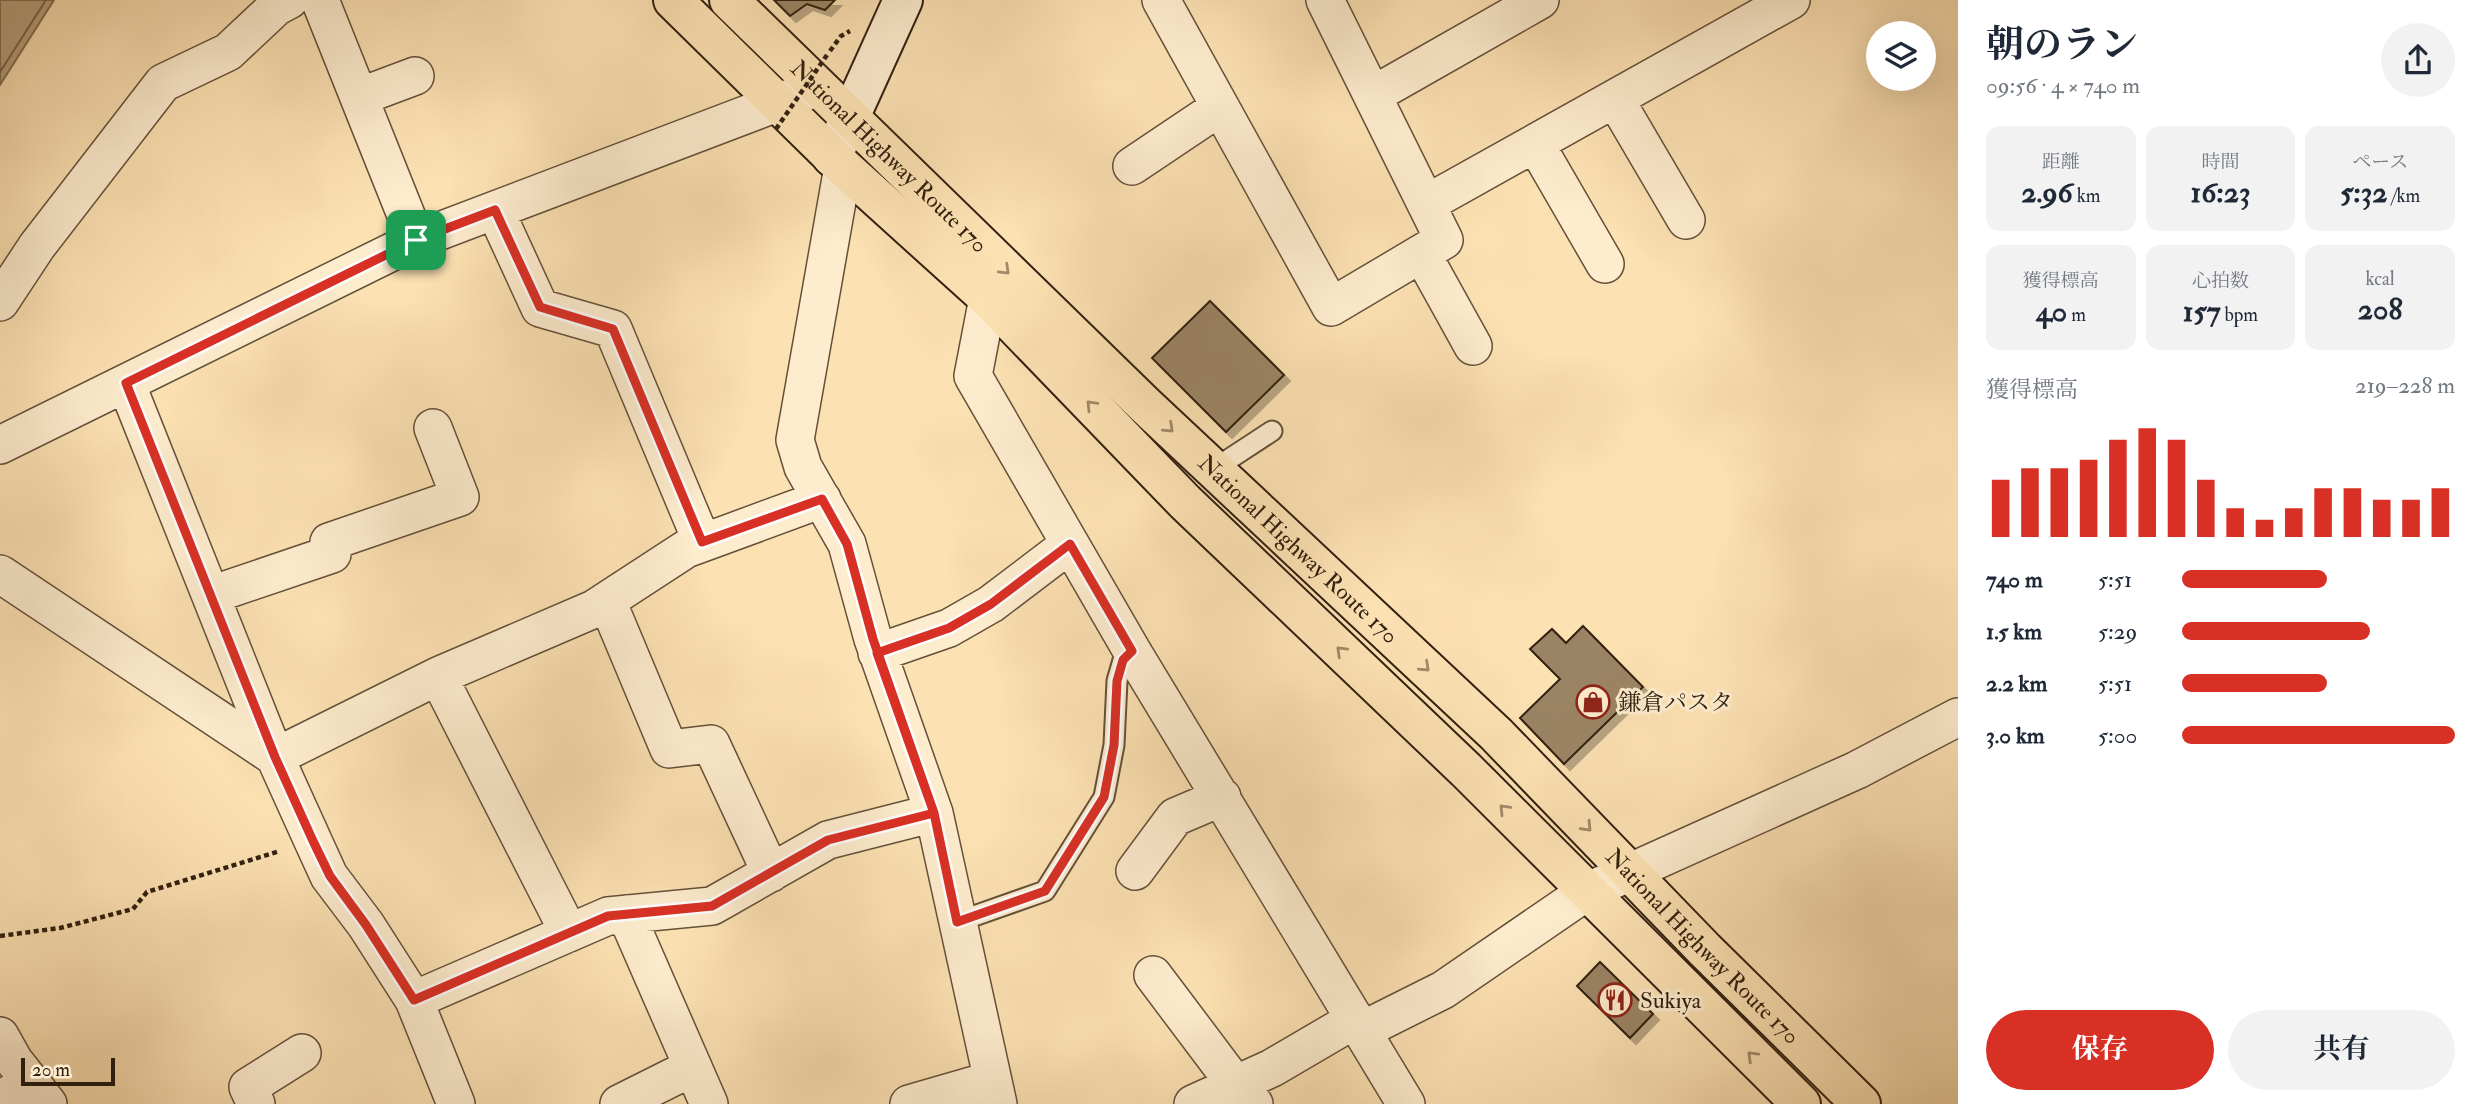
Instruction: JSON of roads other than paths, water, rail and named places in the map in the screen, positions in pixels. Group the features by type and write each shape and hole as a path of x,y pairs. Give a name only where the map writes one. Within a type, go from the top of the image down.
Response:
{"highway":[{"name":"National Highway Route 170","path":"673,0 778,116 837,162 988,298 1185,502 1466,770 1801,1104"},
{"name":"National Highway Route 170","path":"729,0 822,71 848,119 1214,470 1496,734 1861,1104"}],"street":[{"path":"0,302 37,246 163,83 228,52 276,6 289,0"},
{"path":"320,0 416,240"},
{"path":"903,0 848,119 837,162 795,440 803,467 847,544 877,653 934,813 995,1092 909,1104"},
{"path":"1161,0 1331,307 1444,240 1325,0"},
{"path":"1373,94 1540,0"},
{"path":"1426,204 1791,0"},
{"path":"4,438 126,383 416,240 495,210 778,116 822,71"},
{"path":"359,97 415,76"},
{"path":"1615,99 1686,220"},
{"path":"1132,166 1220,107"},
{"path":"1535,143 1605,264"},
{"path":"495,210 540,307 613,329 702,542"},
{"path":"1422,254 1473,346"},
{"path":"988,298 973,376 1132,651 1406,1104"},
{"path":"126,383 275,757 313,841 330,876 366,925 414,1000 456,1104"},
{"path":"211,595 332,554 329,542 460,497 433,428"},
{"path":"275,757 438,676 607,601 685,549 822,499"},
{"path":"877,653 949,628 991,604 1070,544"},
{"path":"0,574 275,757"},
{"path":"607,601 669,749 711,744 771,873"},
{"path":"438,676 569,933"},
{"path":"1194,1104 1245,1094 1272,1068 1358,1025 1443,990 1586,892 1857,770 1958,717"},
{"path":"1135,871 1175,817 1222,797"},
{"path":"414,1000 608,916 712,906 828,840 934,813"},
{"path":"626,914 709,1104"},
{"path":"1153,975 1245,1094"},
{"path":"0,1036 26,1095"},
{"path":"256,1104 248,1087 302,1053"},
{"path":"619,1104 693,1067"}],"lane":[{"path":"1214,470 1272,431"},
{"path":"957,922 1045,891 1104,797 1114,745 1117,681 1123,660 1132,651"}],"water":[{"path":"0,0 54,0 0,85"}],"place":[{"name":"鎌倉パスタ","path":"1593,702"},
{"name":"Sukiya","path":"1615,1000"}]}
